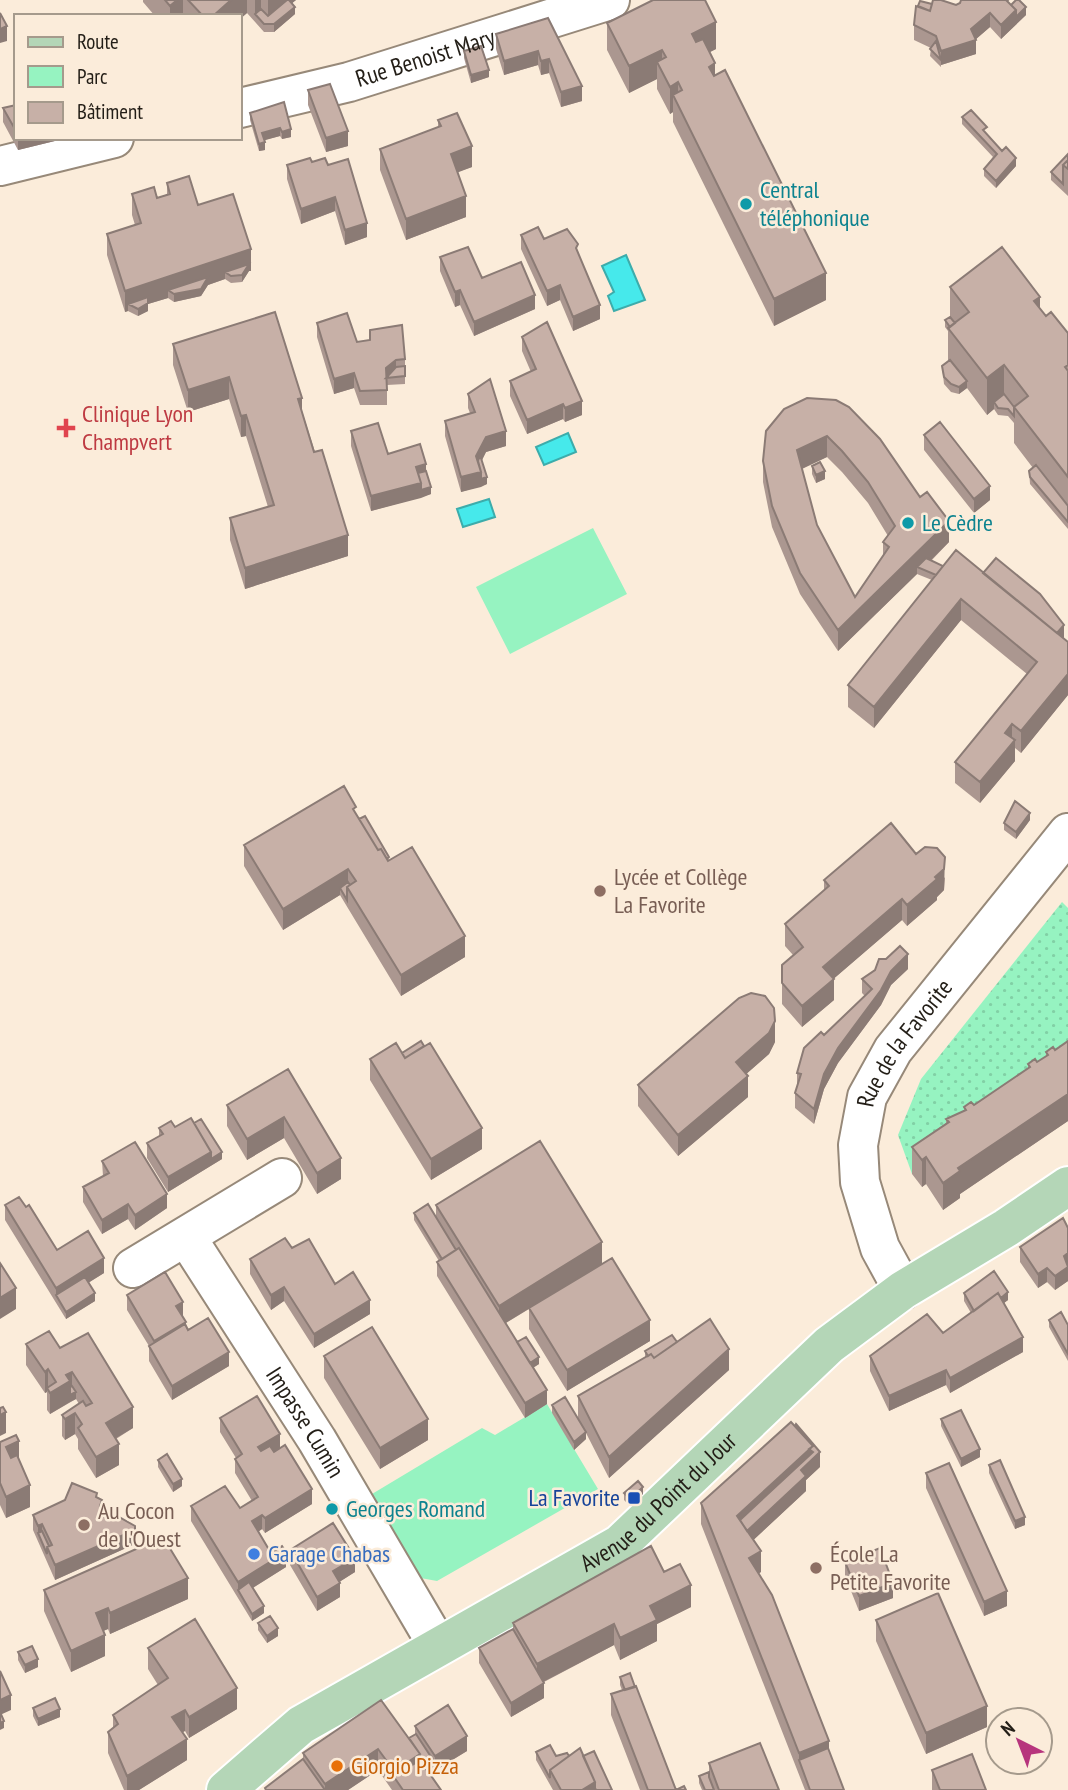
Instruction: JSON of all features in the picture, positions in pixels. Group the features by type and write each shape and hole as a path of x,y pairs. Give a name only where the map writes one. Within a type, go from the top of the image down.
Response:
{"main road":[{"name":"Avenue du Point du Jour","path":"226,1790 302,1725 620,1544 805,1366 903,1290 1006,1228 1068,1186"}],"street":[{"name":"Rue Benoist Mary","path":"242,108 349,82 610,0"},
{"path":"0,166 106,140"},
{"name":"Rue de la Favorite","path":"903,1290 880,1248 860,1182 858,1145 867,1097 893,1050 1068,833"},
{"path":"133,1268 187,1238 282,1178"},
{"name":"Impasse Cumin","path":"187,1238 317,1440 438,1646"}],"green space":[{"path":"593,528 627,594 510,654 476,587"},
{"path":"1062,902 1068,908 1068,1068 912,1174 898,1135 921,1079"},
{"path":"547,1404 598,1489 437,1581 415,1577 367,1497 482,1428 495,1435"}],"water":[{"path":"626,255 645,300 614,311 608,296 614,292 602,266"},
{"path":"568,433 576,452 544,465 536,447"},
{"path":"489,499 495,517 463,527 457,509"}],"building":[{"path":"165,0 177,0 170,6"},
{"path":"188,0 231,0 215,14 201,14"},
{"path":"287,0 295,7 274,24 264,24 255,14 261,9 268,16"},
{"name":"Central téléphonique","path":"653,0 705,0 716,22 692,34 696,42 703,39 715,63 709,67 714,76 725,70 826,273 774,299 673,95 682,90 678,82 670,87 657,62 666,57 662,50 629,66 607,23"},
{"path":"933,0 956,5 961,0 1008,0 1016,10 1001,25 990,13 971,29 976,40 941,51 936,36 914,25 916,6 930,11"},
{"path":"1016,0 1026,7 1016,17 1016,10 1011,5"},
{"path":"920,1 932,4 930,11 918,6"},
{"path":"0,13 7,26 0,29"},
{"path":"548,18 582,86 561,92 549,59 541,61 538,51 504,61 496,34"},
{"path":"936,41 941,60 930,49"},
{"path":"481,46 489,70 471,75 464,51"},
{"path":"330,84 348,131 326,138 308,90"},
{"path":"284,102 291,129 282,132 280,128 262,133 265,142 259,144 250,113"},
{"path":"14,105 14,127 3,108"},
{"path":"971,110 987,127 983,130 1002,151 1006,147 1016,158 996,181 984,169 997,154 962,117"},
{"path":"457,113 472,146 451,154 466,196 406,219 380,149 441,126 438,120"},
{"path":"1068,154 1068,160 1063,165 1063,184 1051,172"},
{"path":"310,158 312,162 325,158 328,165 348,159 367,223 345,230 335,197 301,209 287,165"},
{"path":"189,176 198,205 233,194 251,249 125,291 107,234 141,223 132,194 154,187 157,198 170,194 167,183"},
{"path":"538,227 544,239 567,229 578,244 576,248 600,305 573,317 560,285 547,291 521,235"},
{"path":"468,247 482,278 521,262 535,295 474,322 460,290 455,292 440,257"},
{"path":"1002,247 1040,297 1034,301 1046,316 1051,312 1068,333 1068,365 1065,367 1068,371 1068,477 1014,407 1028,396 1004,365 987,378 948,328 969,312 950,287"},
{"path":"249,264 242,275 231,276 225,272"},
{"path":"208,277 201,289 174,294 168,290"},
{"path":"148,297 148,303 138,309 128,304"},
{"path":"275,312 302,398 298,399 314,452 322,450 348,535 245,568 230,518 274,505 246,415 241,416 229,377 188,390 173,344"},
{"path":"347,313 357,342 370,340 370,330 402,325 405,359 396,360 386,368 387,390 360,391 354,373 334,379 317,323"},
{"path":"950,317 955,323 950,327 945,320"},
{"path":"547,322 582,401 565,408 563,404 527,420 510,381 536,369 522,337"},
{"path":"950,360 967,381 959,387 944,377 942,366"},
{"path":"405,366 405,376 386,378 396,367"},
{"path":"490,379 506,431 486,437 476,456 481,472 461,477 445,421 475,412 468,394"},
{"path":"1004,394 1014,407 1014,416 1008,409 998,408 994,402"},
{"path":"807,398 836,400 849,407 880,439 920,497 927,492 949,521 838,630 800,573 772,506 763,461 766,431 784,409","holes":["827,436 868,482 895,526 883,542 889,547 855,597 817,525 797,450"]},
{"path":"940,422 990,486 974,499 924,435"},
{"path":"378,423 388,454 420,444 426,464 416,467 421,483 371,496 351,431"},
{"path":"480,455 487,477 481,479 478,461"},
{"path":"820,462 825,471 816,475 812,466"},
{"path":"1036,465 1068,506 1068,522 1030,477 1029,471"},
{"path":"426,471 431,487 421,490 418,473"},
{"path":"956,550 1068,642 1068,674 1021,731 1012,724 1005,733 1015,740 980,782 955,762 1037,662 961,599 874,707 848,685"},
{"path":"926,558 943,566 936,575 917,567"},
{"path":"996,558 1040,594 1064,625 1057,633 983,573"},
{"path":"344,786 356,807 353,809 378,850 381,849 388,861 412,847 465,936 401,975 347,887 356,881 348,869 283,909 244,845"},
{"path":"1015,801 1030,813 1016,832 1004,823"},
{"path":"365,816 389,857 387,859 381,849 378,850 359,819"},
{"path":"891,823 916,854 925,847 937,848 945,857 944,869 935,877 937,879 907,905 902,899 823,967 834,979 802,1006 782,983 782,965 803,947 785,924 829,886 824,880"},
{"path":"348,882 350,885 347,887 347,900 340,888"},
{"path":"900,946 908,954 891,971 881,990 838,1048 824,1074 814,1109 795,1093 801,1074 797,1073 804,1048 821,1032 824,1035 872,989 862,979 875,970 879,959 886,959"},
{"path":"751,993 765,996 774,1008 775,1021 769,1033 736,1062 748,1076 678,1135 638,1085 739,998"},
{"path":"421,1041 424,1046 405,1058 402,1053"},
{"path":"1068,1041 1068,1094 958,1168 960,1171 943,1183 926,1157 922,1160 912,1147 949,1122 946,1119 966,1110 964,1107 971,1102 974,1105 1030,1067 1028,1064 1035,1059 1037,1062 1048,1055 1046,1052 1053,1047 1055,1050"},
{"path":"396,1043 405,1058 430,1043 482,1128 431,1159 370,1059"},
{"path":"288,1069 341,1158 317,1173 284,1117 247,1139 227,1105"},
{"path":"191,1118 211,1152 168,1177 147,1143 163,1134 159,1128 171,1121 175,1127"},
{"path":"201,1119 222,1152 211,1159 211,1152 194,1123"},
{"path":"540,1141 602,1242 499,1306 436,1205"},
{"path":"135,1142 167,1194 135,1215 128,1204 102,1220 83,1187 109,1173 102,1161"},
{"path":"19,1197 26,1207 29,1205 57,1250 88,1231 104,1258 56,1288 5,1205"},
{"path":"428,1204 456,1250 442,1259 414,1213"},
{"path":"1063,1218 1068,1228 1068,1253 1064,1256 1068,1267 1055,1276 1047,1268 1038,1274 1020,1247"},
{"path":"285,1238 292,1248 309,1239 335,1284 353,1272 370,1300 314,1334 284,1287 271,1295 250,1259"},
{"path":"459,1248 547,1390 525,1403 437,1262"},
{"path":"612,1258 650,1320 567,1370 529,1308"},
{"path":"0,1263 16,1288 0,1298"},
{"path":"994,1271 1008,1292 1001,1298 998,1293 974,1311 964,1293"},
{"path":"165,1272 183,1302 176,1306 186,1322 154,1341 127,1295"},
{"path":"85,1277 95,1293 66,1312 56,1295"},
{"path":"998,1293 1023,1337 950,1378 946,1370 889,1396 870,1356 927,1314 943,1333"},
{"path":"1061,1312 1068,1325 1068,1354 1049,1320"},
{"path":"208,1318 229,1352 172,1386 149,1346 185,1324 188,1330"},
{"path":"710,1319 729,1349 609,1457 578,1396 651,1354 654,1358"},
{"path":"372,1327 428,1419 380,1448 324,1356"},
{"path":"49,1331 60,1348 88,1333 133,1407 106,1423 119,1444 96,1457 78,1428 82,1424 75,1413 65,1419 62,1415 83,1401 86,1406 92,1403 72,1372 66,1375 70,1381 50,1393 47,1388 56,1382 48,1369 45,1372 26,1344"},
{"path":"672,1335 677,1342 654,1358 651,1354 648,1356 645,1351"},
{"path":"526,1337 539,1357 530,1363 517,1342"},
{"path":"70,1387 76,1392 70,1395"},
{"path":"257,1396 280,1434 258,1447 261,1451 270,1446 274,1452 285,1445 312,1489 265,1518 262,1515 252,1521 271,1553 282,1546 286,1552 238,1582 191,1506 225,1486 240,1508 258,1497 235,1459 242,1454 220,1418"},
{"path":"565,1397 586,1432 574,1442 552,1405"},
{"path":"961,1410 980,1449 961,1459 941,1419"},
{"path":"791,1422 813,1446 737,1516 761,1551 749,1558 772,1595 829,1741 799,1753 701,1503"},
{"path":"796,1424 820,1452 801,1470 806,1476 747,1531 740,1520 813,1452 809,1449 813,1446"},
{"path":"16,1435 19,1441 6,1447 11,1458 17,1455 30,1485 6,1497 0,1483 0,1442"},
{"path":"167,1454 182,1479 173,1484 158,1460"},
{"path":"1000,1460 1025,1517 1015,1521 989,1465"},
{"path":"949,1463 1007,1591 984,1602 926,1473"},
{"path":"638,1481 643,1487 630,1499 624,1493"},
{"path":"72,1483 97,1493 96,1497 102,1500 100,1506 135,1526 135,1530 55,1565 47,1547 52,1545 42,1524 38,1526 33,1515 65,1500"},
{"path":"333,1523 355,1558 333,1571 340,1583 317,1597 290,1550"},
{"path":"42,1531 49,1546 47,1554 38,1533"},
{"path":"163,1537 188,1578 110,1613 108,1608 96,1613 105,1635 71,1651 44,1590"},
{"path":"651,1546 664,1572 680,1564 691,1585 650,1606 657,1620 620,1638 614,1624 537,1664 513,1623"},
{"path":"880,1548 893,1583 859,1596 845,1562"},
{"path":"249,1582 264,1606 252,1614 238,1590"},
{"path":"938,1593 987,1706 926,1733 876,1620"},
{"path":"270,1616 278,1628 267,1636 258,1623"},
{"path":"195,1619 237,1688 189,1717 185,1710 172,1717 187,1739 127,1776 108,1732 118,1724 113,1715 168,1678 148,1648"},
{"path":"513,1629 544,1683 511,1703 479,1648"},
{"path":"32,1646 38,1659 25,1665 18,1652"},
{"path":"0,1671 11,1695 0,1700"},
{"path":"630,1673 635,1687 625,1690 620,1677"},
{"path":"636,1686 676,1790 648,1790 611,1694"},
{"path":"55,1698 60,1709 38,1719 33,1708"},
{"path":"381,1700 420,1754 394,1771 378,1749 325,1784 303,1753"},
{"path":"448,1705 467,1736 435,1756 415,1726"},
{"path":"416,1734 435,1763 426,1769 409,1738"},
{"path":"760,1743 779,1790 719,1790 709,1763"},
{"path":"550,1745 556,1756 567,1753 569,1756 550,1770 550,1778 536,1752"},
{"path":"580,1748 595,1782 582,1790 561,1790 550,1770"},
{"path":"828,1748 844,1790 810,1790 799,1760"},
{"path":"594,1751 612,1790 595,1788 595,1782 583,1756"},
{"path":"972,1754 986,1790 940,1790 932,1770"},
{"path":"303,1759 325,1790 266,1790 265,1788"},
{"path":"420,1760 441,1790 403,1790 394,1777"},
{"path":"709,1772 714,1790 705,1790 699,1776"}],"place":[{"name":"Central téléphonique","path":"746,204"},
{"name":"Clinique Lyon Champvert","path":"66,428"},
{"name":"Le Cèdre","path":"908,523"},
{"name":"Lycée et Collège La Favorite","path":"600,891"},
{"name":"La Favorite","path":"634,1498"},
{"name":"Georges Romand","path":"332,1509"},
{"name":"Au Cocon de l'Ouest","path":"84,1525"},
{"name":"Garage Chabas","path":"254,1554"},
{"name":"École La Petite Favorite","path":"816,1568"},
{"name":"Giorgio Pizza","path":"337,1766"}]}
